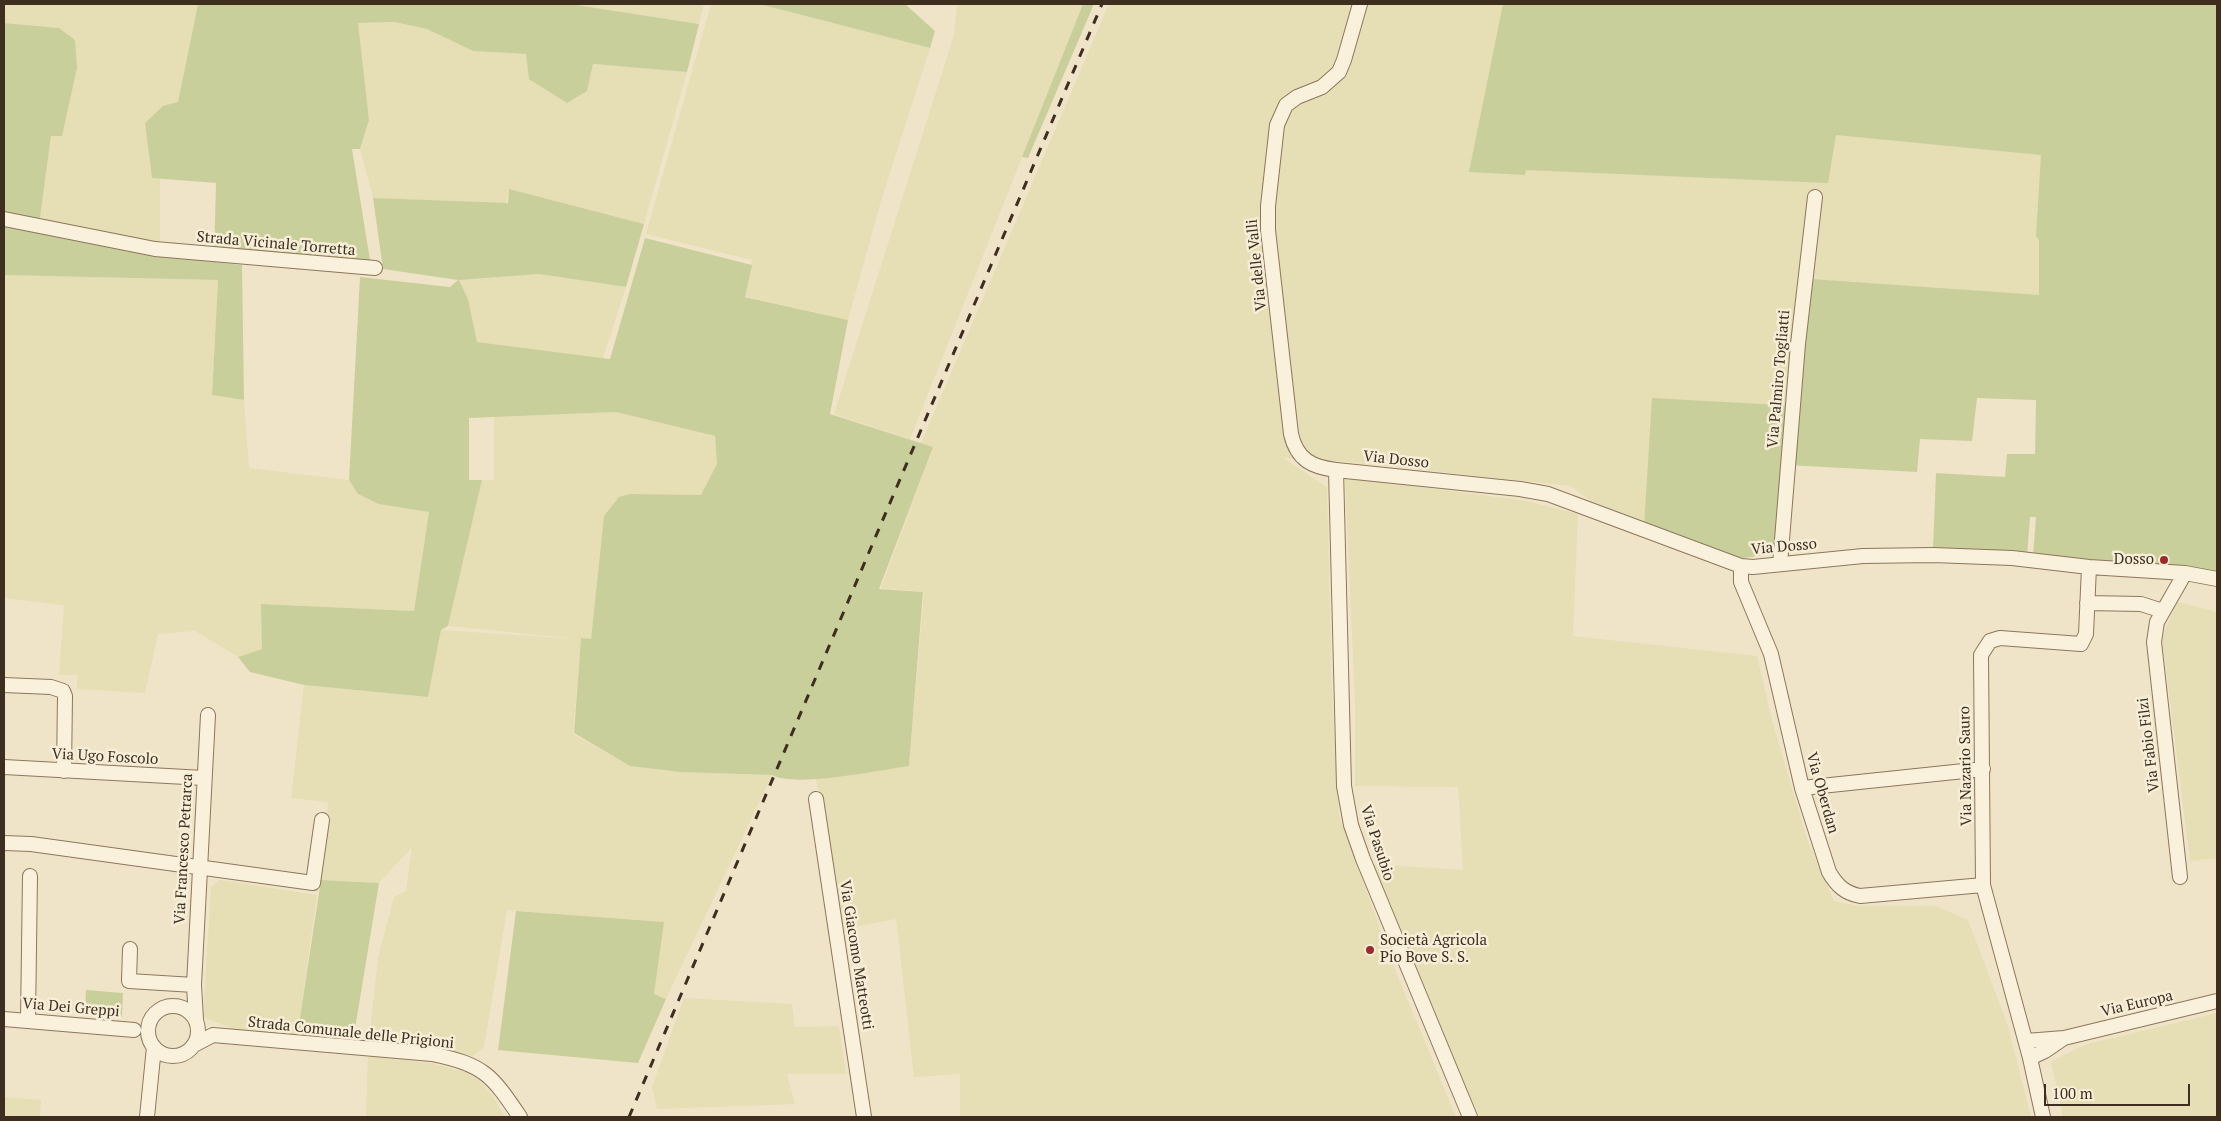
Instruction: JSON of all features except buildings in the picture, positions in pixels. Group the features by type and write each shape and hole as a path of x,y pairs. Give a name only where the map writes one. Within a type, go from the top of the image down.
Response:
{"street":[{"name":"Via delle Valli","path":"1336,470 1307,463 1294,446 1268,230 1268,206 1277,125 1281,113 1286,105 1297,97 1322,87 1339,72 1360,4"},
{"name":"Via Palmiro Togliatti","path":"1780,564 1798,344 1815,197"},
{"name":"Strada Vicinale Torretta","path":"4,219 175,252 375,268"},
{"name":"Via Dosso","path":"1336,470 1548,494 1740,566 1863,556 1933,555 2012,558 2089,567 2185,572 2217,579"},
{"name":"Via Pasubio","path":"1336,470 1344,786 1351,825 1402,956 1470,1117"},
{"name":"Via Oberdan","path":"1740,566 1740,582 1771,654 1802,788 1829,872 1835,882 1847,892 1860,896 1983,885"},
{"name":"Via Nazario Sauro","path":"2044,1117 2026,1041 1983,885 1981,655 1984,647 1990,641 2000,638 2081,644 2086,634 2089,567"},
{"name":"Via Fabio Filzi","path":"2180,877 2154,642 2157,622 2185,572"},
{"path":"2087,603 2141,604 2163,612"},
{"path":"4,685 51,688 63,691 65,696 64,771"},
{"name":"Via Francesco Petrarca","path":"196,1022 194,985 208,715"},
{"name":"Via Ugo Foscolo","path":"4,768 204,778"},
{"path":"1802,788 1982,768"},
{"name":"Via Giacomo Matteotti","path":"816,799 864,1117"},
{"path":"4,843 30,844 313,883 322,820"},
{"path":"28,1020 30,876"},
{"path":"130,949 129,981 194,985 188,997 174,1006 162,1009 152,1019 134,1030 168,1056 176,1056"},
{"name":"Via Europa","path":"2026,1041 2064,1038 2217,1001"},
{"path":"152,1078 176,1056 213,1035 196,1022 183,1008 174,1006"},
{"name":"Via Dei Greppi","path":"4,1019 134,1030"},
{"path":"147,1117 152,1078 152,1044 148,1032 152,1019"},
{"path":"194,1045 197,1037 196,1022"},
{"name":"Strada Comunale delle Prigioni","path":"213,1035 432,1054 463,1061 490,1077 520,1117"},
{"name":"Via Europa","path":"2030,1058 2046,1051 2064,1038"}],"shaded area":[{"path":"4,4 198,4 178,102 145,123 152,178 160,179 160,247 39,222 51,136 59,28 4,23"},
{"path":"570,4 704,4 699,24"},
{"path":"711,4 759,4 930,48 881,201 848,320 744,296 752,260 646,234"},
{"path":"957,4 1083,4 910,439 834,414 954,35"},
{"path":"1109,4 2217,4 2041,400 1977,398 1919,439 1786,465 1730,559 1601,509 1571,486 1339,461 1283,458 1327,487 1332,695 1339,815 1394,967 1456,1117 960,1117 960,1074 914,1077 896,919 844,929 816,779 909,766 924,592 881,588 933,447 921,443"},
{"path":"394,22 427,29 473,51 527,54 587,91 593,64 687,72 644,224 509,189 505,210 485,203 373,198 360,149 369,120 357,23"},
{"path":"539,274 626,287 603,358 477,342 468,299 459,280"},
{"path":"4,275 218,280 212,395 244,400 249,468 349,480 358,494 429,512 414,611 262,604 263,649 238,657 195,631 158,634 145,693 77,689 77,675 59,675 64,605 4,598"},
{"path":"616,412 715,436 717,464 702,496 630,494 604,516 591,639 581,639 573,734 630,766 681,772 772,775 666,999 654,994 663,922 507,910 484,1047 471,1058 369,1038 378,958 394,897 406,891 412,847 379,883 321,880 328,802 291,798 304,685 428,697 441,630 579,639 448,626 482,480 494,480 494,417"},
{"path":"1345,477 1527,501 1578,514 1573,636 1757,656 1773,724 1807,839 1834,901 1860,906 1936,906 1968,920 2008,1026 2031,1117 1480,1117 1436,1024 1371,864 1463,870 1458,787 1355,786 1355,705"},
{"path":"2177,602 2217,612 2217,858 2190,861 2162,638"},
{"path":"219,880 317,895 297,1037 243,1033 203,1017 211,887"},
{"path":"684,998 792,1004 795,1027 839,1026 846,1074 787,1074 795,1104 657,1109 652,1087"},
{"path":"2217,1013 2217,1117 2063,1117 2051,1062 2084,1045"},
{"path":"368,1056 431,1063 473,1074 493,1096 505,1117 366,1117"},
{"path":"4,1097 41,1100 40,1117 4,1117"}],"green space":[{"path":"198,4 570,4 699,24 687,72 593,64 587,91 567,103 529,79 526,54 473,51 427,29 394,22 358,23 369,120 360,149 352,149 370,260 363,265 214,256 216,183 152,178 145,123 163,106 178,102"},
{"path":"759,4 905,4 935,31 930,48"},
{"path":"1083,4 1094,4 1028,158 1022,157"},
{"path":"1503,4 2217,4 2217,573 2033,556 2036,517 2030,517 2027,556 1933,549 1936,473 2005,477 2007,454 2035,454 2036,400 1977,398 1972,441 1920,439 1917,472 1787,465 1779,553 1730,560 1644,527 1652,398 1797,406 1811,279 2039,295 2039,240 2036,236 2041,155 1836,135 1828,183 1526,170 1525,175 1469,172"},
{"path":"4,23 59,28 75,40 77,68 62,136 51,136 38,232 179,258 242,265 244,400 212,395 218,280 4,275"},
{"path":"509,189 644,224 626,287 539,274 459,280 468,299 477,342 610,359 645,238 752,265 745,297 848,320 830,414 933,447 879,589 923,592 909,766 838,777 799,780 783,779 772,775 680,772 630,766 574,733 581,638 591,639 604,516 619,497 630,494 701,495 717,464 715,436 616,412 469,418 469,480 482,480 448,626 441,630 428,697 304,685 250,672 238,657 262,649 261,604 414,611 429,512 379,504 358,494 349,480 360,277 450,287 458,280 383,269 373,198 508,203"},
{"path":"321,880 379,883 353,1041 297,1037"},
{"path":"516,911 664,922 654,994 666,999 638,1063 498,1050"},
{"path":"86,990 123,993 122,1017 85,1013"}],"railway":[{"path":"629,1117 1102,4"}],"place":[{"name":"Dosso","path":"2164,560"},
{"name":"Società Agricola Pio Bove S. S.","path":"1370,950"}]}
